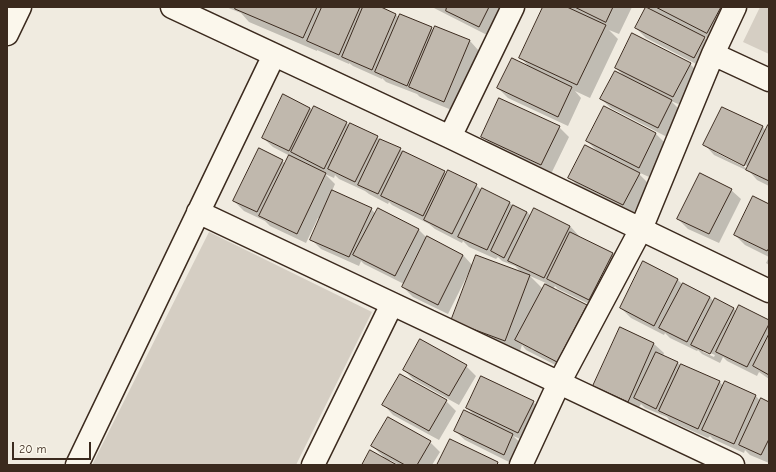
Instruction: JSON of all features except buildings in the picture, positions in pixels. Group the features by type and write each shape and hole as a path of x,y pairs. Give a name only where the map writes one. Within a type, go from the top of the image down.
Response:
{"street":[{"path":"7,34 20,7"},
{"path":"172,7 450,137 769,291"},
{"path":"450,137 513,7"},
{"path":"521,465 559,383 641,229 713,54 735,7"},
{"path":"713,54 769,80"},
{"path":"78,465 274,55"},
{"path":"198,212 729,464"},
{"path":"313,465 392,304"}],"shaded area":[{"path":"760,7 769,7 769,54 743,42"},
{"path":"209,232 372,312 296,465 92,465"}]}
